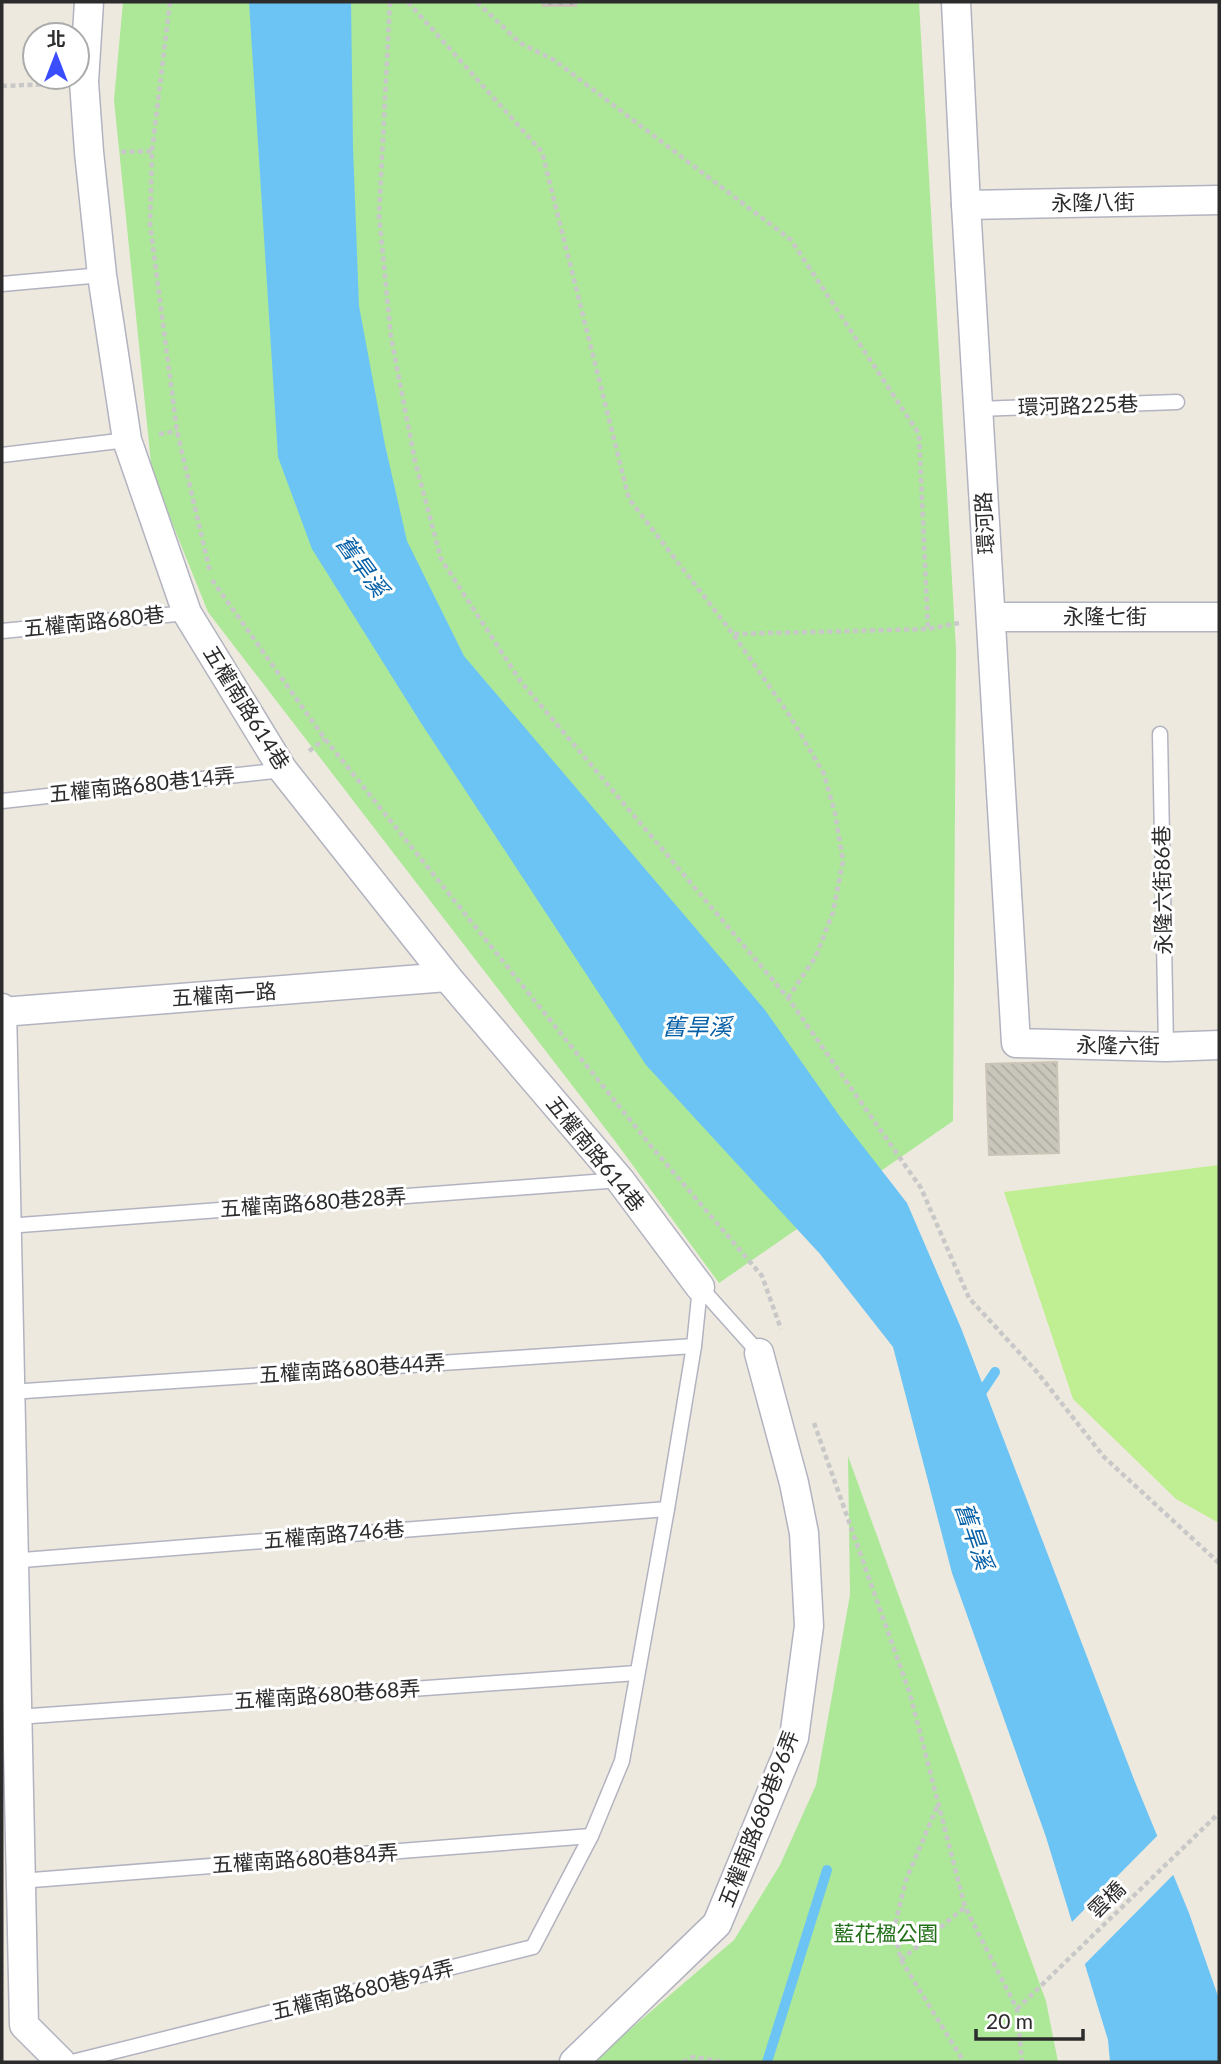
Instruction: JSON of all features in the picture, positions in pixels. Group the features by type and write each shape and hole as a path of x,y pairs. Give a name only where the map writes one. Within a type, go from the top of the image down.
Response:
{"street":[{"name":"五權南路614巷","path":"88,21 89,2"},
{"name":"環河路","path":"956,2 1016,1043"},
{"name":"五權南路614巷","path":"85,91 102,275 127,440 187,613 283,770 447,977 620,1180 700,1287"},
{"name":"永隆八街","path":"966,205 1219,200"},
{"name":"永隆七街","path":"991,617 1219,617"},
{"name":"五權南一路","path":"2,1011 447,977"},
{"path":"2,1011 10,1392 8,1561 17,1717 24,2025 61,2062"},
{"name":"永隆六街","path":"1016,1043 1166,1047 1219,1045"},
{"name":"五權南路680巷96弄","path":"574,2062 717,1924 794,1738 809,1626 804,1533 794,1483 759,1353"}],"lane":[{"path":"2,284 102,275"},
{"name":"環河路225巷","path":"978,409 1177,402"},
{"path":"2,455 127,440"},
{"name":"五權南路680巷","path":"2,631 187,613"},
{"name":"永隆六街86巷","path":"1160,734 1166,1047"},
{"name":"五權南路680巷14弄","path":"2,801 283,770"},
{"name":"五權南路680巷28弄","path":"7,1226 620,1180"},
{"path":"700,1287 759,1353"},
{"name":"五權南路680巷94弄","path":"72,2062 533,1947 591,1836 622,1761 694,1346 700,1287"},
{"name":"五權南路680巷44弄","path":"10,1392 694,1346"},
{"name":"五權南路746巷","path":"8,1561 667,1509"},
{"name":"五權南路680巷68弄","path":"17,1717 638,1673"},
{"name":"五權南路680巷84弄","path":"20,1881 591,1836"}],"path":[{"path":"170,2 152,151 150,224 177,431 212,581 325,739 651,1146 762,1276 785,1342"},
{"path":"390,2 379,215 391,337 415,461 441,559 521,682 788,998 921,1188 970,1298 1037,1372 1104,1457 1219,1563"},
{"path":"408,2 542,152 629,499 733,634 790,716 824,774 835,813 843,861 833,912 816,956 788,998"},
{"path":"477,2 520,43 554,60 791,240 919,434 928,629 733,634"},
{"path":"2,86 21,85"},
{"path":"813,1420 910,1694 937,1807 965,1907 1017,2009 1022,2062"},
{"path":"937,1807 906,1880 894,1930 901,1960 964,2062"},
{"name":"雲橋","path":"1017,2009 1219,1813"},
{"path":"901,1960 965,1907"},
{"path":"683,2062 692,2057 724,2062"}],"green space":[{"path":"123,2 919,2 956,650 953,1121 719,1283 615,1141 208,612 152,473 114,100"},
{"path":"1219,1165 1219,1523 1176,1499 1073,1399 1004,1192"},
{"name":"藍花楹公園","path":"848,1456 1046,2001 1058,2062 592,2062 734,1940 780,1865 816,1785 850,1595"}],"water":[{"name":"舊旱溪","path":"249,2 351,2 359,306 385,445 407,541 464,656 765,1010 841,1118 907,1203 961,1328 1135,1782 1189,1913 1219,1999 1219,2062 1110,2062 1108,2040 1046,1837 952,1573 893,1347 820,1254 646,1065 421,723 312,549 278,457"}],"pier":[{"path":"1160,1833 1176,1872 1082,1967 1069,1925"}],"building":[{"path":"543,2 576,2 576,6 543,6"},
{"path":"1057,1062 1059,1153 989,1155 986,1064"}],"waterway":[{"path":"977,1399 995,1372"},
{"path":"767,2062 827,1870"}]}
